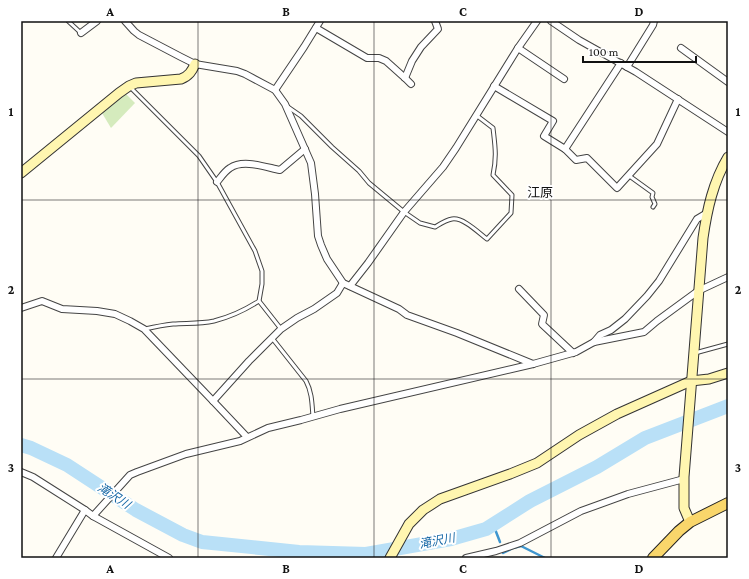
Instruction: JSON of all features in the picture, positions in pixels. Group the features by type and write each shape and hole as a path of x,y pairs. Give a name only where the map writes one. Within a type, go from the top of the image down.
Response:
{"main road":[{"path":"653,558 678,531 690,522 728,503"}],"street":[{"path":"81,33 97,21"},
{"path":"125,21 140,35 195,64 237,71 275,90 285,104 311,163 318,236 327,259 343,282 399,309 407,315 457,333 533,364"},
{"path":"275,90 320,21"},
{"path":"405,78 412,61 421,47 438,29 435,21"},
{"path":"350,286 404,212 443,167 518,48 537,21"},
{"path":"550,21 579,40 621,63 728,132"},
{"path":"627,67 654,21"},
{"path":"316,28 367,58 379,58 386,61 411,84"},
{"path":"518,48 564,79"},
{"path":"681,48 728,82"},
{"path":"565,149 621,63"},
{"path":"21,172 119,92 136,83 181,79 190,74 195,64"},
{"path":"494,86 553,121 544,136 565,149 576,160 587,158 617,188 657,144 678,99"},
{"path":"217,182 228,168 236,164 244,163 280,170 305,148"},
{"path":"690,522 684,508 684,478 703,238 713,189 728,157"},
{"path":"594,342 600,335 611,330 625,319 647,296 659,281 697,219 707,213"},
{"path":"94,515 130,475 137,472 186,454 240,440 268,428 340,409 533,364 576,352 594,342 644,332 698,291 727,280"},
{"path":"213,401 249,361 281,329 337,293 343,282"},
{"path":"519,289 544,315 542,324 573,353"},
{"path":"21,308 42,301 62,309 97,311 115,314 130,320 144,329 247,437"},
{"path":"390,558 409,524 424,510 440,499 510,474 537,462 579,435 617,414 691,381 709,379 728,373"},
{"path":"21,472 33,477 85,510 169,558"},
{"path":"466,558 496,551 520,543 581,511 628,494 684,478"},
{"path":"56,558 85,510"}],"lane":[{"path":"68,21 81,33"},
{"path":"129,86 199,156 217,182 255,251 262,271 262,284 259,301 248,308 213,321 172,324 144,329"},
{"path":"285,104 301,116 359,171 369,183 404,212 420,223 435,227 451,219 458,218 488,239 510,213 512,195 493,175 496,153 493,128 476,116"},
{"path":"628,176 653,193 652,198 655,204 653,207"},
{"path":"259,301 281,329"},
{"path":"272,338 310,388 314,417"},
{"path":"694,354 728,344"}],"green space":[{"path":"126,94 135,103 111,128 102,113"}],"waterway":[{"name":"滝沢川","path":"21,445 31,448 67,465 136,510 183,535 202,542 299,552 366,554 451,539 486,529 530,501 597,467 645,438 728,406"},
{"path":"493,524 500,542"},
{"path":"503,553 521,546 545,558"}],"district":[{"name":"江原","path":"540,192"}]}
